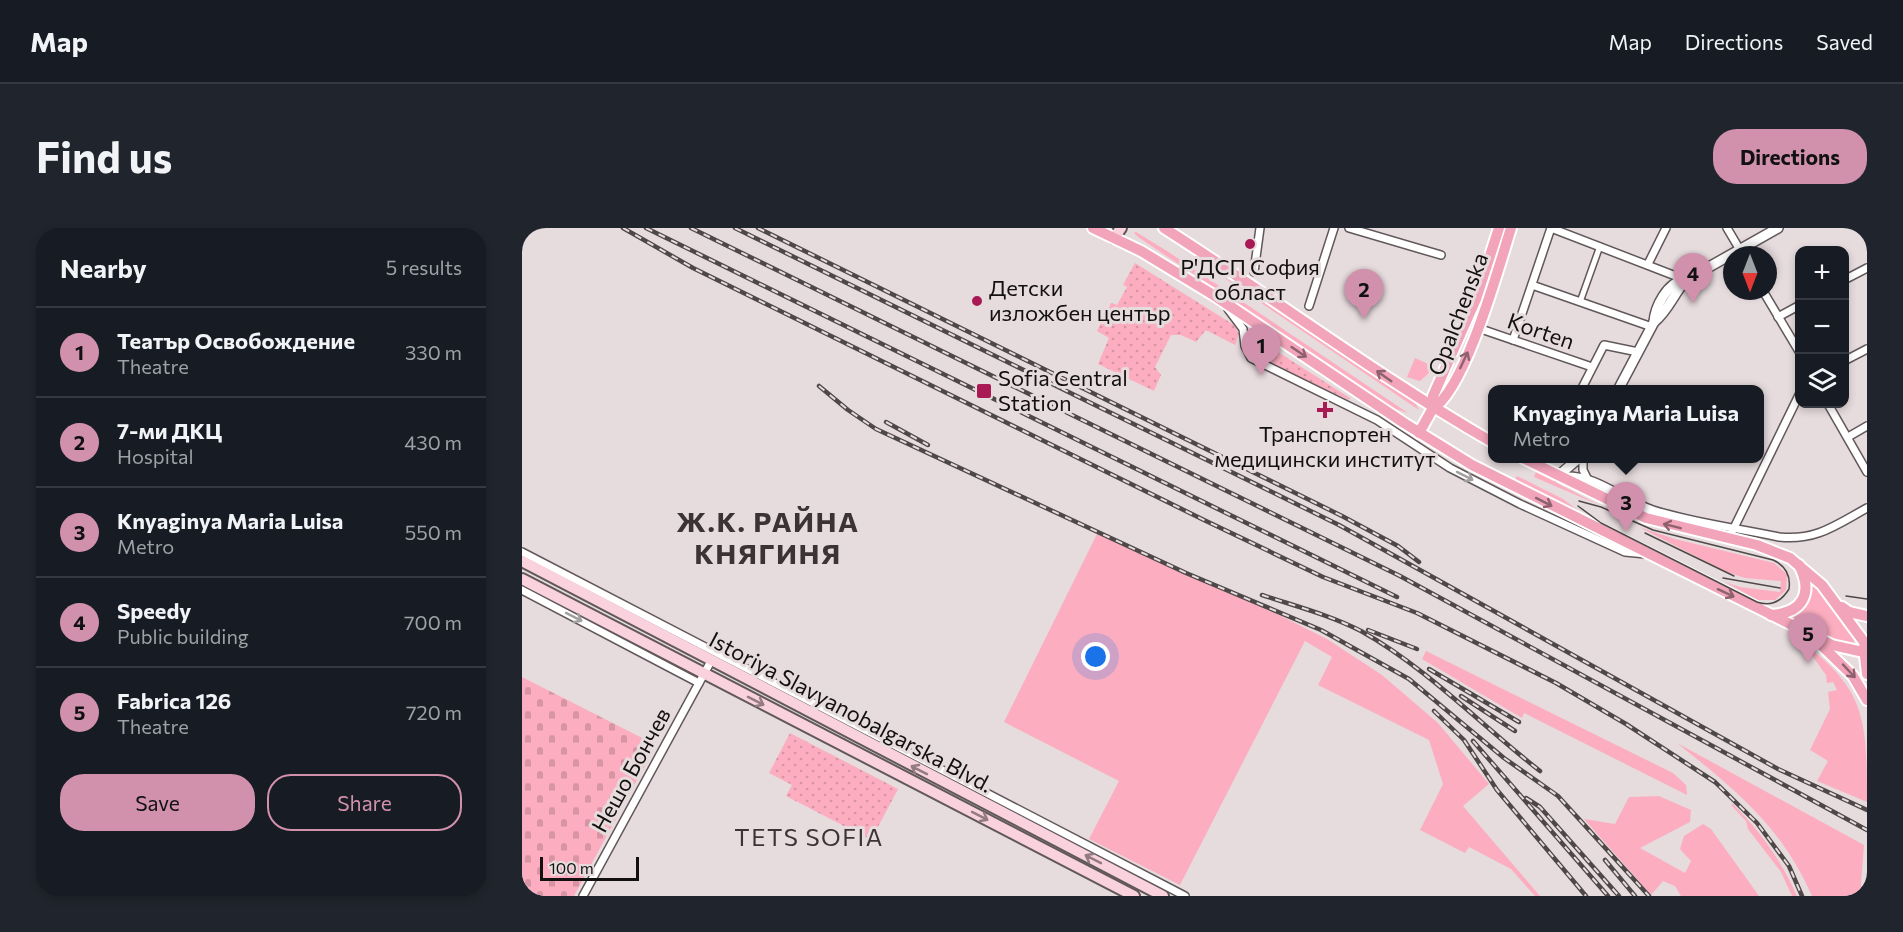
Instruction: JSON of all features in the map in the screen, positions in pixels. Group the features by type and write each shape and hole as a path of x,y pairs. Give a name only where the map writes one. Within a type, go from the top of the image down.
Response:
{"main road":[{"path":"1114,238 1121,228"},
{"path":"1164,228 1250,283 1433,408 1488,440"},
{"name":"Opalchenska","path":"1419,433 1433,408 1433,396 1473,308 1499,228"},
{"name":"Opalchenska","path":"1433,408 1443,403 1478,328 1511,228"},
{"path":"1100,229 1150,256 1215,296 1419,433 1472,465 1800,630 1845,650 1866,646"},
{"path":"1531,463 1646,518 1731,534 1798,563 1814,576 1866,646 1867,674"},
{"name":"Istoriya Slavyanobalgarska Blvd.","path":"522,561 1163,896"},
{"path":"1770,615 1785,614 1800,605 1804,597 1806,581 1798,563"},
{"name":"Istoriya Slavyanobalgarska Blvd.","path":"522,579 702,679 1134,896"},
{"path":"1835,603 1849,612 1867,615"},
{"path":"1800,630 1847,669 1867,700"}],"street":[{"path":"1254,272 1260,228"},
{"path":"1309,306 1334,228"},
{"path":"1349,228 1441,255"},
{"path":"1513,340 1551,228 1686,280"},
{"path":"1648,264 1666,228"},
{"path":"1727,228 1738,246"},
{"path":"1750,246 1778,228"},
{"path":"1580,302 1600,246"},
{"path":"1621,385 1653,324 1655,314 1666,292 1672,285 1723,261"},
{"path":"1849,278 1867,268"},
{"path":"1532,285 1653,324"},
{"path":"1215,296 1238,319 1251,358 1377,420 1450,468 1510,499 1625,552 1646,554"},
{"path":"1768,300 1795,345"},
{"path":"1778,317 1795,308"},
{"name":"Korten","path":"1478,328 1592,367"},
{"path":"1583,385 1604,345 1638,352"},
{"path":"1849,359 1867,349"},
{"path":"1731,534 1795,403"},
{"path":"1830,408 1867,472"},
{"path":"1848,437 1867,426"},
{"path":"1558,476 1576,463"},
{"path":"1582,463 1587,478"},
{"path":"1558,476 1574,475 1587,478 1636,504 1731,534 1806,538 1867,508"},
{"path":"1702,523 1731,534"},
{"name":"Istoriya Slavyanobalgarska Blvd.","path":"522,552 1185,896"},
{"name":"Istoriya Slavyanobalgarska Blvd.","path":"522,590 702,679"},
{"name":"Нешо Бончев","path":"583,896 711,661"}],"green space":[{"path":"1136,232 1408,413 1393,408 1138,237 1134,233"},
{"path":"1135,263 1234,325 1239,334 1235,345 1208,331 1205,331 1196,342 1181,335 1171,335 1155,367 1161,375 1154,391 1098,364 1109,338 1097,331 1111,303 1117,305 1127,287 1123,285"},
{"path":"1220,275 1267,302 1415,403 1419,410"},
{"path":"1248,333 1350,398 1349,400 1255,357 1248,346"},
{"path":"1415,358 1428,364 1430,372 1420,381 1407,377"},
{"path":"1536,472 1599,505 1534,477"},
{"path":"1517,476 1563,499 1588,518 1515,480"},
{"path":"1639,527 1675,539 1774,563 1787,574 1786,590 1775,600 1758,600 1725,582 1740,587 1780,592 1781,581 1745,578 1724,571"},
{"path":"1097,534 1273,612 1327,639 1382,675 1438,723 1489,784 1463,806 1540,896 1535,896 1511,869 1469,847 1465,853 1420,830 1443,784 1429,740 1318,685 1332,657 1305,641 1180,885 1089,839 1119,781 1004,722"},
{"path":"1812,582 1856,639 1852,644 1836,642 1786,619 1798,613 1805,605 1810,595"},
{"path":"1803,643 1840,677 1859,710 1866,750 1867,802 1817,781 1828,761 1810,750 1830,709 1828,692 1837,690 1833,682 1827,683 1826,675"},
{"path":"1426,651 1673,773 1686,785 1687,795 1524,713 1522,718 1422,659"},
{"path":"522,677 656,745 574,896 522,896"},
{"path":"790,733 898,789 871,840 786,796 792,785 769,773"},
{"path":"1677,743 1864,845 1860,896 1812,896 1800,871 1771,829 1719,777"},
{"path":"1659,796 1691,810 1690,822 1640,848 1685,873 1691,861 1680,849 1684,836 1703,824 1711,829 1759,896 1681,896 1675,886 1663,881 1651,895 1584,819 1615,824 1629,797"},
{"path":"1733,804 1769,847 1797,896 1792,896 1781,872 1748,829 1746,821 1731,805"}],"tram line":[{"path":"1578,506 1601,523 1757,602 1771,604 1783,597 1789,589 1787,571 1773,560 1653,530 1601,507 1579,501"},
{"path":"1645,533 1734,576"},
{"path":"1723,578 1780,588"},
{"path":"1846,596 1867,599"}],"railway":[{"path":"623,228 693,268 1206,521 1323,577 1417,613 1556,683 1626,724 1715,782 1757,823 1789,866 1802,896"},
{"path":"646,228 1397,597"},
{"path":"691,228 1400,576 1867,830"},
{"path":"735,228 1339,525 1778,769 1867,810"},
{"path":"758,228 1342,516 1398,546 1419,562"},
{"path":"819,386 876,429 1186,573 1321,630 1409,679 1504,758 1558,796 1649,896"},
{"path":"886,422 928,445"},
{"path":"1262,595 1337,620 1385,646 1431,679 1540,771"},
{"path":"1368,630 1417,649"},
{"path":"1429,669 1519,722"},
{"path":"1461,696 1515,731"},
{"path":"1434,711 1464,740 1497,790 1586,896"},
{"path":"1473,741 1608,896"},
{"path":"1526,798 1540,807 1619,896"},
{"path":"1605,860 1635,896"}],"place":[{"name":"Р'ДСП София област","path":"1250,244"},
{"name":"Детски изложбен център","path":"977,301"},
{"name":"Speedy","path":"1693,303"},
{"name":"7-ми ДКЦ","path":"1364,319"},
{"name":"Театър Освобождение","path":"1261,375"},
{"name":"Sofia Central Station","path":"984,391"},
{"name":"Транспортен медицински институт","path":"1325,410"},
{"name":"Knyaginya Maria Luisa","path":"1626,532"},
{"name":"Fabrica 126","path":"1808,663"}],"district":[{"name":"Ж.К. РАЙНА КНЯГИНЯ","path":"768,538"},
{"name":"TETS SOFIA","path":"809,838"}]}
